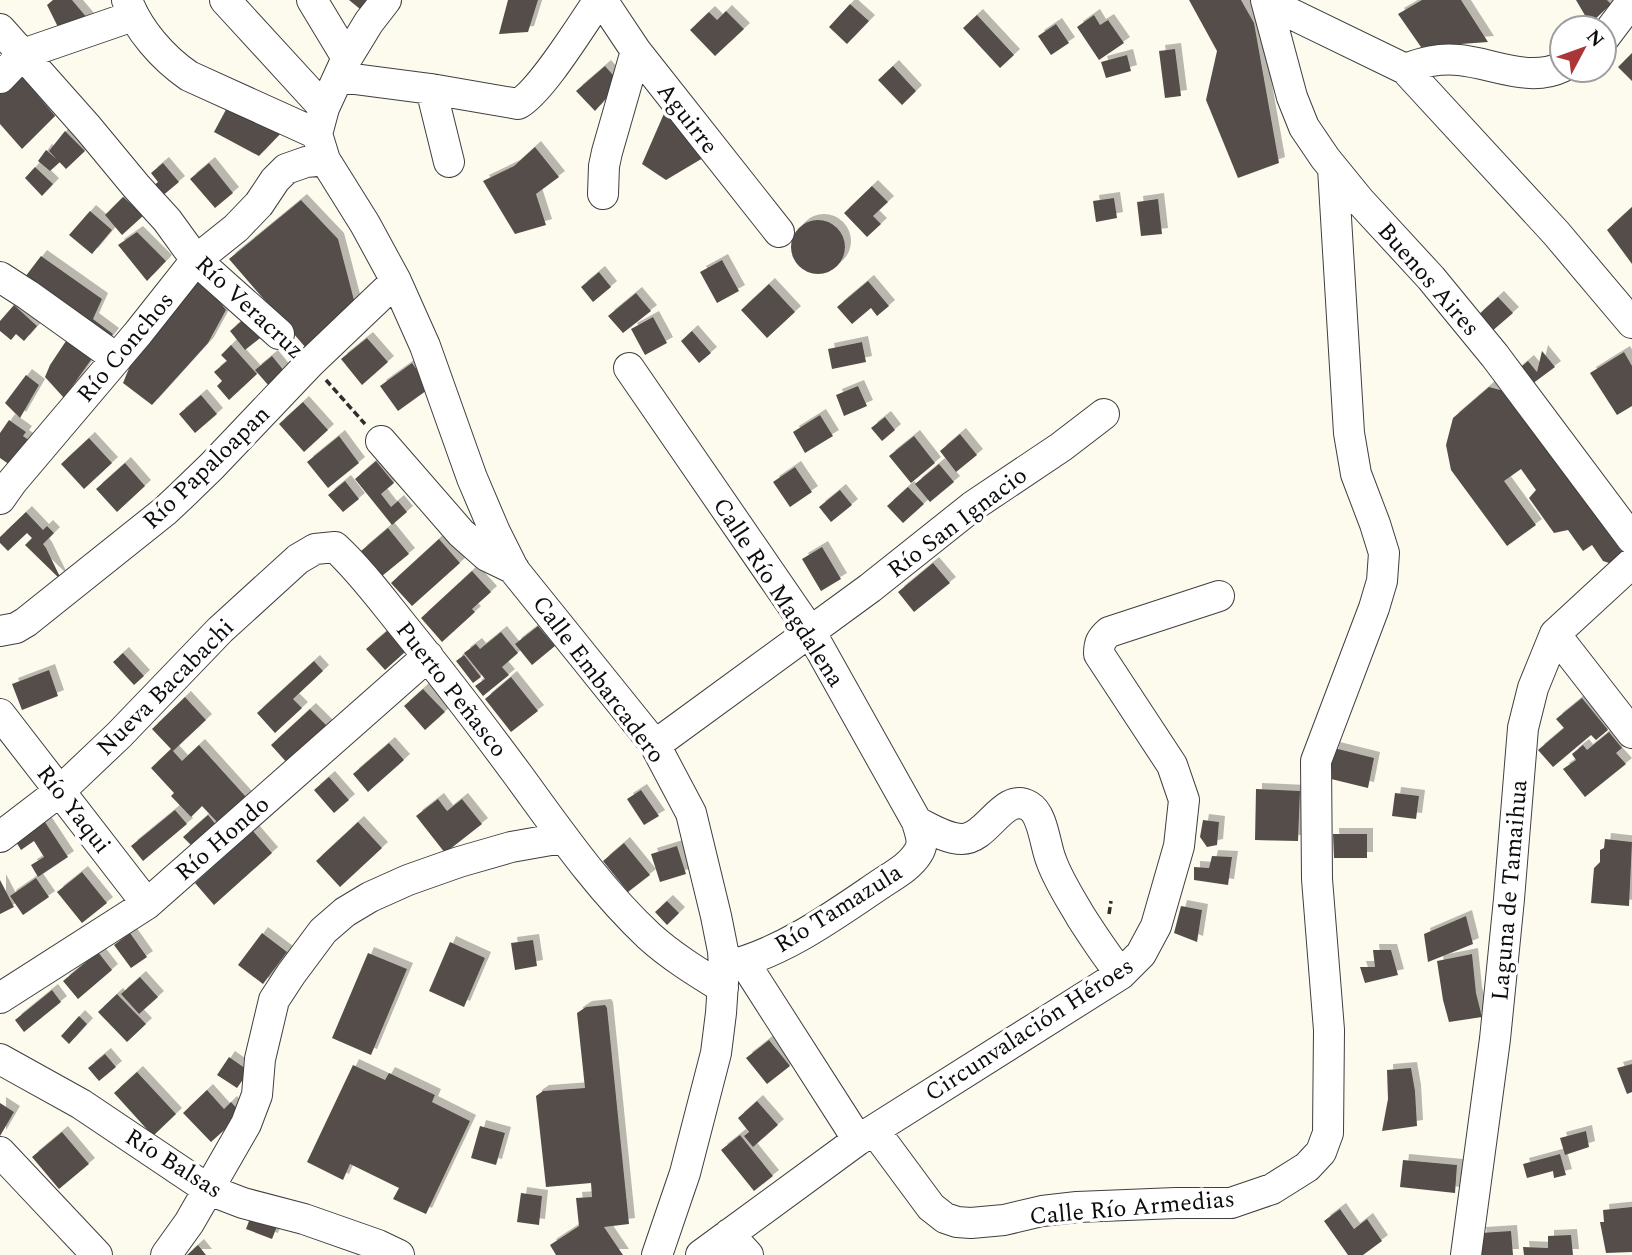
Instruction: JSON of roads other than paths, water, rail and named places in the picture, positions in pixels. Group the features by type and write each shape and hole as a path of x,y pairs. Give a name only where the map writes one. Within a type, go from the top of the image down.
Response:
{"street":[{"name":"Calle Embarcadero","path":"225,0 322,134 396,281 425,346 472,478 514,570 655,745 691,813 730,972 716,1053 685,1173 657,1255"},
{"path":"312,0 343,68"},
{"path":"0,78 23,54 130,8 159,50 189,76 322,134 343,68 369,22 386,0"},
{"path":"343,68 431,89 518,104 525,100 548,73 600,0"},
{"name":"Aguirre","path":"600,0 636,51 779,232"},
{"path":"1266,1 1405,69 1556,233 1632,323"},
{"name":"Buenos Aires","path":"1266,1 1292,97 1304,127 1325,158 1496,356 1632,539"},
{"path":"1618,20 1632,1"},
{"name":"Río Veracruz","path":"0,29 167,220 197,260 279,334"},
{"path":"603,194 607,152 636,51"},
{"path":"1405,69 1439,59 1461,60 1534,74 1548,71"},
{"path":"431,89 449,162"},
{"name":"Río Conchos","path":"0,499 197,260 236,228 286,169 306,162 322,134"},
{"name":"Calle Río Armedias","path":"730,972 866,1135 931,1207 945,1218 964,1223 1004,1220 1042,1211 1088,1206 1231,1203 1272,1189 1307,1167 1321,1152 1328,1133 1329,1030 1317,879 1316,761 1374,608 1382,581 1384,553 1356,474 1349,433 1333,168"},
{"path":"0,277 116,358"},
{"name":"Río Papaloapan","path":"0,631 16,628 26,622 164,511 212,466 310,363 396,281"},
{"name":"Calle Río Magdalena","path":"629,368 810,631 917,822"},
{"name":"Río San Ignacio","path":"655,745 870,588 973,506 1061,447 1104,414"},
{"path":"381,441 461,533 487,556 514,570"},
{"name":"Puerto Peñasco","path":"334,547 350,561 428,656 601,887 650,937 686,965 730,972"},
{"name":"Nueva Bacabachi","path":"0,837 60,791 119,735 220,630 298,559 315,549 334,547"},
{"name":"Laguna de Tamaihua","path":"1466,1255 1496,1027 1523,729 1533,688 1555,634 1632,563"},
{"name":"Circunvalación Héroes","path":"701,1255 739,1245 866,1135 1121,974 1142,954 1156,926 1179,846 1184,800 1172,765 1099,654 1099,647 1101,640 1109,632 1219,596"},
{"path":"1555,634 1632,733"},
{"name":"Río Hondo","path":"1,995 146,904 428,656"},
{"name":"Río Yaqui","path":"0,715 146,904"},
{"path":"917,822 949,837 964,839 974,836 1012,803 1021,802 1031,807 1038,813 1051,860 1063,887 1105,954 1121,974"},
{"name":"Río Tamazula","path":"730,972 832,917 904,868 919,852 922,842 917,822"},
{"path":"166,1255 209,1190 253,1107 257,1095 260,1059 274,1000 323,931 345,912 370,897 408,880 511,847 562,838"},
{"name":"Río Balsas","path":"0,1059 81,1104 209,1190 243,1203 304,1219 399,1255"},
{"path":"0,1152 97,1255"}]}
